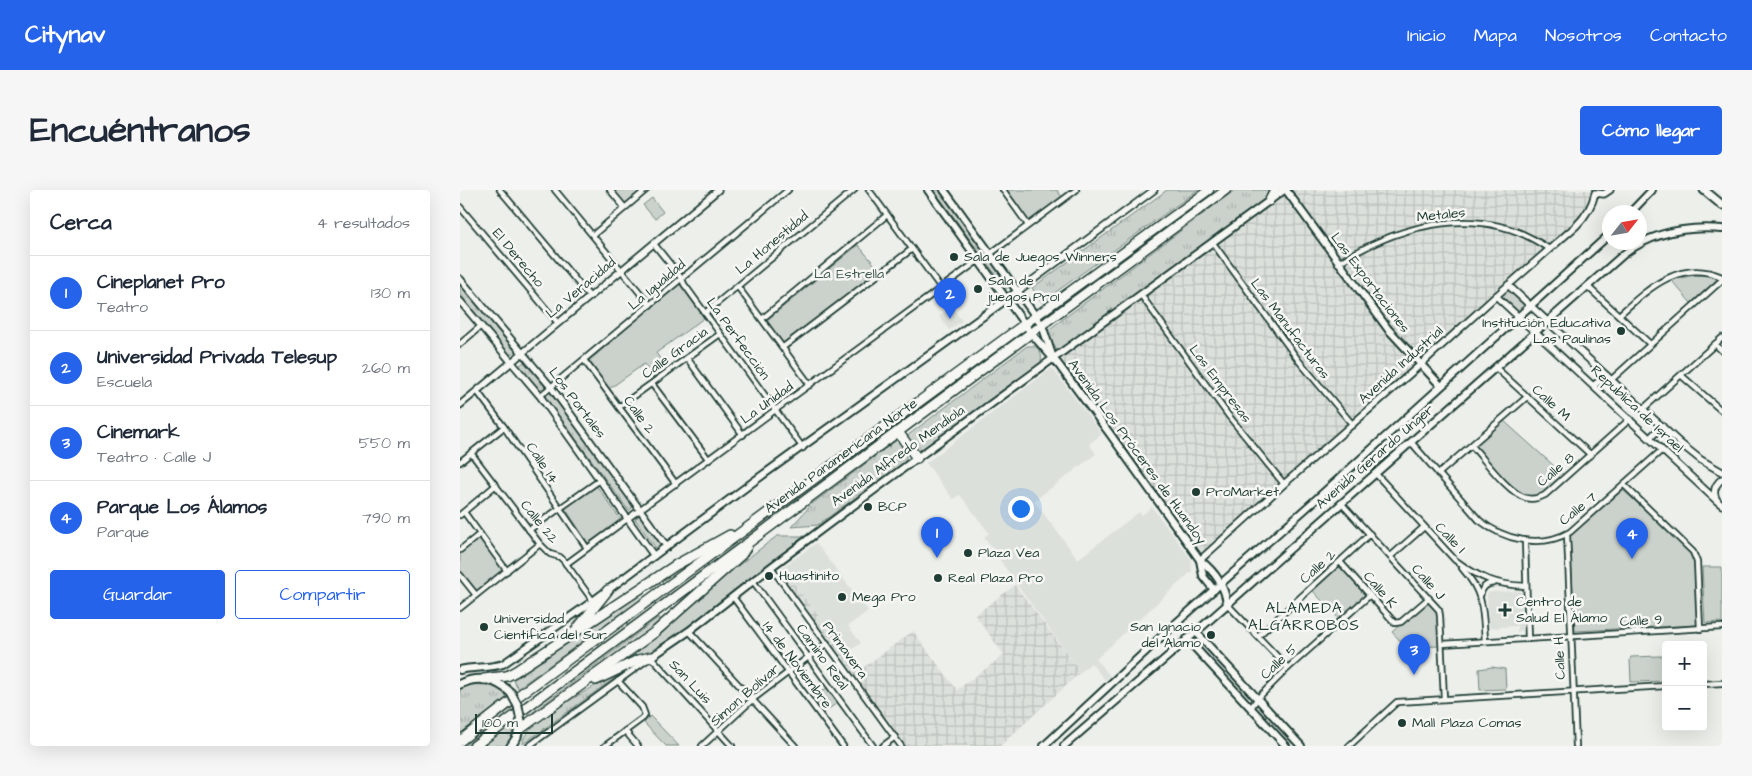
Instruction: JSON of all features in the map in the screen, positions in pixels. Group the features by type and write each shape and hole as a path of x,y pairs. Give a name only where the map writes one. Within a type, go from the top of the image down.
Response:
{"highway":[{"name":"Avenida Panamericana Norte","path":"460,741 748,526 1209,190"},
{"name":"Avenida Panamericana Norte","path":"474,746 1226,190"},
{"path":"1269,201 1275,190"},
{"path":"898,432 917,458"},
{"path":"484,679 512,674 676,565 748,526"},
{"path":"519,729 655,632 741,555 751,540"},
{"path":"571,636 608,590"},
{"path":"577,688 638,660 652,657"}],"main road":[{"name":"Avenida Los Próceres de Huandoy","path":"928,190 1031,333 1053,358 1200,560 1210,568 1220,582 1227,604"},
{"name":"Avenida Los Próceres de Huandoy","path":"944,190 1042,325 1053,358"},
{"name":"Avenida Alfredo Mendiola","path":"652,657 690,631 771,567 917,458 1285,190"},
{"name":"Las Exportaciones","path":"1285,190 1388,329 1440,386"},
{"path":"1637,205 1652,190"},
{"path":"1704,190 1722,205"},
{"name":"Avenida Gerardo Unger","path":"1064,746 1376,474 1547,320 1624,254 1649,238 1671,232 1693,228 1722,229"},
{"name":"Avenida Gerardo Unger","path":"1044,746 1214,590 1220,582 1312,503 1602,241"},
{"path":"460,670 503,664 593,601 753,482 803,448 1018,291"},
{"name":"Avenida Los Próceres de Huandoy","path":"1200,560 1203,576 1214,590"},
{"path":"1196,632 1301,746"},
{"path":"1187,639 1286,746"},
{"path":"1214,668 1222,660"},
{"path":"460,683 484,679 499,684 511,693 518,706 519,729 516,746"},
{"path":"511,746 519,729"}],"street":[{"path":"500,190 590,297"},
{"path":"555,190 650,305"},
{"path":"610,190 625,208"},
{"path":"593,235 646,190"},
{"name":"La Veracidad","path":"460,405 718,190"},
{"name":"La Igualdad","path":"540,396 788,190"},
{"name":"La Honestidad","path":"705,313 854,190"},
{"path":"869,190 941,288"},
{"path":"1004,190 1028,225"},
{"path":"990,254 1076,190"},
{"path":"1018,291 1152,190"},
{"name":"Avenida Industrial","path":"1200,560 1576,226 1586,216 1592,204 1594,192 1604,194 1610,190"},
{"name":"El Derecho","path":"460,207 558,323"},
{"path":"762,319 887,215"},
{"name":"Metales","path":"1338,263 1374,242 1392,235 1426,225 1441,223 1494,225 1524,235 1549,249"},
{"name":"La Perfección","path":"654,244 682,279 803,448"},
{"name":"Las Manufacturas","path":"1213,244 1299,361 1353,425"},
{"path":"782,348 912,249"},
{"name":"La Unidad","path":"566,564 979,260"},
{"path":"1594,385 1609,378 1722,279 1711,273 1697,271 1669,277 1641,295 1619,315"},
{"name":"Los Portales","path":"460,279 551,387 667,547"},
{"name":"Republica de Israel","path":"1508,285 1662,426 1701,460 1722,472"},
{"path":"1587,286 1650,344"},
{"path":"738,287 810,386"},
{"name":"Las Empresas","path":"1141,295 1228,415 1284,484"},
{"name":"Republica de Israel","path":"1496,296 1719,503"},
{"name":"Los Portales","path":"460,302 540,396 654,556"},
{"path":"460,344 481,326"},
{"name":"Calle Gracia","path":"620,407 720,334"},
{"path":"1643,409 1682,376 1722,338"},
{"path":"1715,344 1722,351"},
{"path":"687,358 743,435"},
{"name":"Calle 2","path":"584,360 676,484"},
{"name":"Calle M","path":"1495,367 1592,455"},
{"path":"1682,376 1722,411"},
{"path":"652,384 709,460"},
{"name":"Calle 14","path":"477,391 504,426 587,548"},
{"path":"1438,474 1527,396"},
{"name":"Calle 8","path":"1472,446 1510,488 1525,498 1533,499 1546,495 1630,419"},
{"path":"460,462 504,426"},
{"path":"1650,438 1662,426"},
{"name":"Calle 7","path":"1411,442 1487,526 1506,536 1525,541 1546,540 1567,534 1662,450"},
{"name":"Calle 22","path":"471,453 540,544 550,554 560,557 593,601"},
{"name":"Calle I","path":"1376,474 1455,560 1468,570 1495,583 1510,586 1526,586"},
{"path":"1719,503 1714,497 1715,487 1722,479"},
{"path":"530,530 600,480"},
{"path":"496,485 462,513 507,571"},
{"path":"1624,485 1694,552 1697,562 1700,629"},
{"name":"Calle J","path":"1341,503 1436,605 1440,616 1444,699"},
{"path":"1390,556 1424,527"},
{"path":"460,550 480,534"},
{"name":"Calle 2","path":"1258,636 1370,534"},
{"name":"Calle H","path":"1567,534 1576,746"},
{"path":"1525,541 1528,639"},
{"path":"460,608 540,544"},
{"path":"1455,560 1469,576 1480,596 1485,641"},
{"name":"Calle K","path":"1340,562 1392,620 1397,623 1401,622 1428,598"},
{"name":"Primavera","path":"771,567 901,746"},
{"path":"460,575 476,595"},
{"name":"Camino Real","path":"753,581 873,746"},
{"path":"1480,596 1484,588 1489,584 1495,583"},
{"name":"Calle 5","path":"1251,708 1257,698 1288,668 1370,594"},
{"name":"14 de Noviembre","path":"733,597 844,746"},
{"path":"1227,604 1288,668"},
{"name":"Calle 9","path":"1442,644 1722,627"},
{"path":"690,631 795,746"},
{"name":"Simon Bolívar","path":"702,746 753,699 827,643"},
{"name":"Avenida Alfredo Mendiola","path":"529,746 652,657"},
{"name":"San Luis","path":"652,657 732,746"},
{"path":"606,746 645,715 642,707 618,681"},
{"path":"1707,684 1722,683"},
{"path":"1348,746 1396,702 1662,686"},
{"path":"625,731 638,746"},
{"path":"883,746 895,737"}],"shaded area":[{"path":"1288,190 1592,190 1591,203 1575,225 1201,554 1056,359"},
{"path":"952,307 962,321 949,330 939,316"},
{"path":"1052,368 1102,434 1089,444 1096,454 1034,501 1078,559 1139,512 1142,515 1152,507 1191,559 1192,571 1096,659 1110,676 1105,680 1091,663 1081,672 984,537 989,533 960,495 953,499 926,463"},
{"path":"816,543 868,611 848,626 861,643 847,653 782,568"},
{"path":"782,568 860,670 913,631 957,690 1004,655 975,615 1015,585 1081,672 1000,746 905,746 777,572"},
{"name":"Centro de Salud El Álamo","path":"1520,591 1522,593 1523,630 1517,632 1517,626 1489,628 1487,594 1490,592"}],"green space":[{"path":"614,190 642,190 625,204"},
{"path":"934,190 940,190 1010,286 1006,289"},
{"path":"1057,190 1062,197 1028,222 1006,191"},
{"path":"1167,190 1198,190 1042,302 1032,288"},
{"path":"1235,190 1268,190 1266,198 1057,351 1047,331"},
{"path":"652,198 663,212 655,219 643,205"},
{"name":"La Estrella","path":"858,245 881,272 783,344 766,321"},
{"path":"1695,275 1713,276 1717,279 1691,303 1671,280"},
{"path":"679,283 704,318 656,353 666,367 653,377 644,364 609,389 589,361"},
{"path":"460,285 515,351 510,355 460,295"},
{"path":"1505,290 1508,290 1523,304 1524,306 1517,313 1500,295"},
{"path":"1027,346 1035,346 1039,349 1041,362 918,452 907,436"},
{"path":"524,362 546,388 540,393 519,366"},
{"path":"549,391 634,506 629,511 545,397"},
{"path":"1503,420 1564,475 1544,493 1528,496 1520,493 1502,478 1474,446"},
{"path":"898,439 907,460 818,525 791,527 812,504"},
{"path":"596,485 621,520 588,543 565,508"},
{"path":"1623,490 1686,548 1694,560 1696,625 1575,631 1570,535"},
{"path":"641,516 663,546 658,551 635,519"},
{"path":"480,535 505,570 477,593 460,572 460,552"},
{"path":"777,536 804,536 721,603 660,648 615,670 656,637 718,581"},
{"path":"1340,565 1367,594 1339,619 1312,590"},
{"path":"1702,567 1722,567 1722,622 1705,623"},
{"path":"639,596 641,599 518,688 513,680"},
{"path":"1428,600 1437,611 1441,646 1406,647 1392,632"},
{"path":"659,617 661,621 531,717 529,715"},
{"path":"1662,656 1662,681 1631,682 1631,657"},
{"path":"1492,667 1505,669 1506,689 1480,690 1479,669"},
{"path":"623,672 523,744 527,733 544,718 586,691"},
{"path":"479,683 499,688 512,702 516,717 515,725 510,740 505,746 460,746 460,689"},
{"path":"828,687 839,702 821,714 811,700"},
{"path":"650,716 679,746 666,746 644,723"}],"place":[{"name":"Sala de Juegos Winners","path":"954,257"},
{"name":"Sala de juegos Pro1","path":"978,289"},
{"name":"Universidad Privada Telesup","path":"950,319"},
{"name":"Institución Educativa Las Paulinas","path":"1621,331"},
{"name":"ProMarket","path":"1196,492"},
{"name":"BCP","path":"868,507"},
{"name":"Plaza Vea","path":"968,553"},
{"name":"Cineplanet Pro","path":"937,558"},
{"name":"Parque Los Álamos","path":"1632,559"},
{"name":"Huastinito","path":"769,576"},
{"name":"Real Plaza Pro","path":"938,578"},
{"name":"Mega Pro","path":"842,597"},
{"name":"Centro de Salud El Álamo","path":"1505,610"},
{"name":"Universidad Científica del Sur","path":"484,627"},
{"name":"San Ignacio del Alamo","path":"1211,635"},
{"name":"Cinemark","path":"1414,675"},
{"name":"Mall Plaza Comas","path":"1402,723"}],"district":[{"name":"ALAMEDA ALGARROBOS","path":"1304,616"}]}
